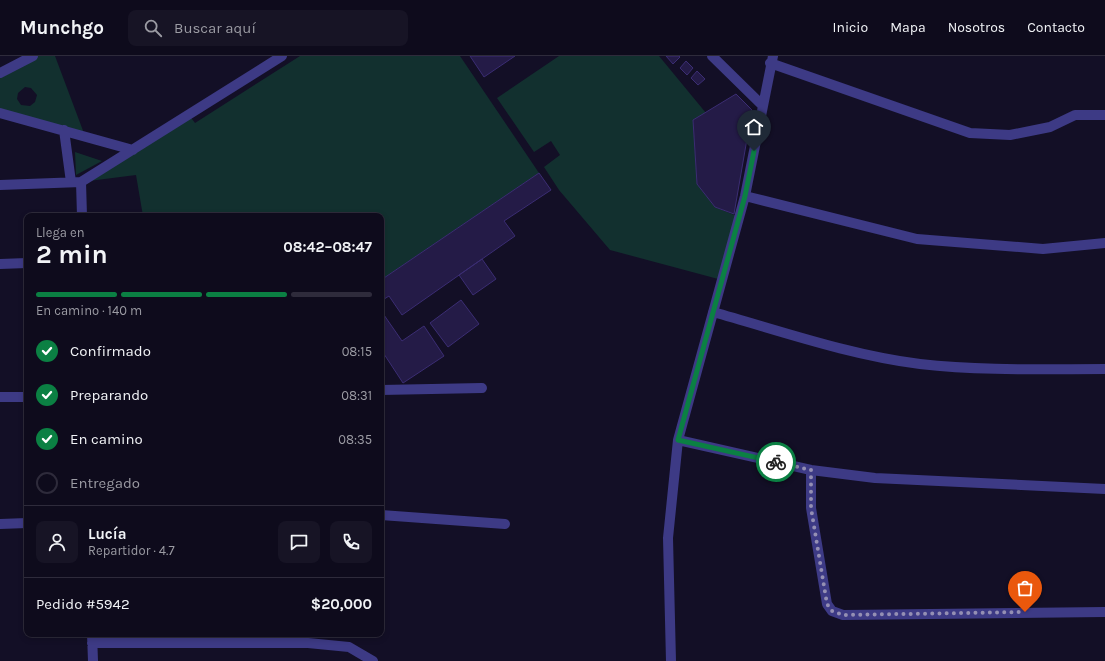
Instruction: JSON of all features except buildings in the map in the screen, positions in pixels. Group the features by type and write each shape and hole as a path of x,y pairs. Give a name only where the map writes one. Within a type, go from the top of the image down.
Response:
{"street":[{"path":"0,73 33,56"},
{"path":"0,185 76,182 133,150 282,56"},
{"path":"712,56 762,106"},
{"path":"671,661 668,538 678,440 745,196 771,60 970,133 1010,135 1050,127 1075,115 1105,115"},
{"path":"0,112 133,150"},
{"path":"64,130 81,213"},
{"path":"745,196 917,239 1043,249 1105,243"},
{"path":"0,264 24,263"},
{"path":"714,312 844,350 919,364 984,369 1105,369"},
{"path":"384,390 482,388"},
{"path":"0,397 24,397"},
{"path":"678,440 811,470 875,478 1105,489"},
{"path":"811,470 811,508 827,604 832,611 843,615 1105,612"},
{"path":"384,515 505,524"},
{"path":"0,524 24,523"},
{"path":"93,661 92,639 308,642 349,647 373,661"}],"green space":[{"path":"33,56 55,56 85,136 0,113 0,73","holes":["25,87 31,88 37,95 35,102 30,106 21,105 17,99 18,93"]},
{"path":"300,56 460,56 539,173 384,278 384,213 142,213 136,175 81,182 189,115 195,123"},
{"path":"559,56 659,56 706,113 693,120 697,184 715,207 739,217 722,280 610,250 559,190 544,167 560,155 551,141 534,152 497,98"},
{"path":"75,152 102,161 76,175"}],"way so far":[{"path":"776,462 811,470 811,508 827,604 832,611 843,615 1025,612"}],"route":[{"path":"754,151 745,196 678,440 776,462"}]}
